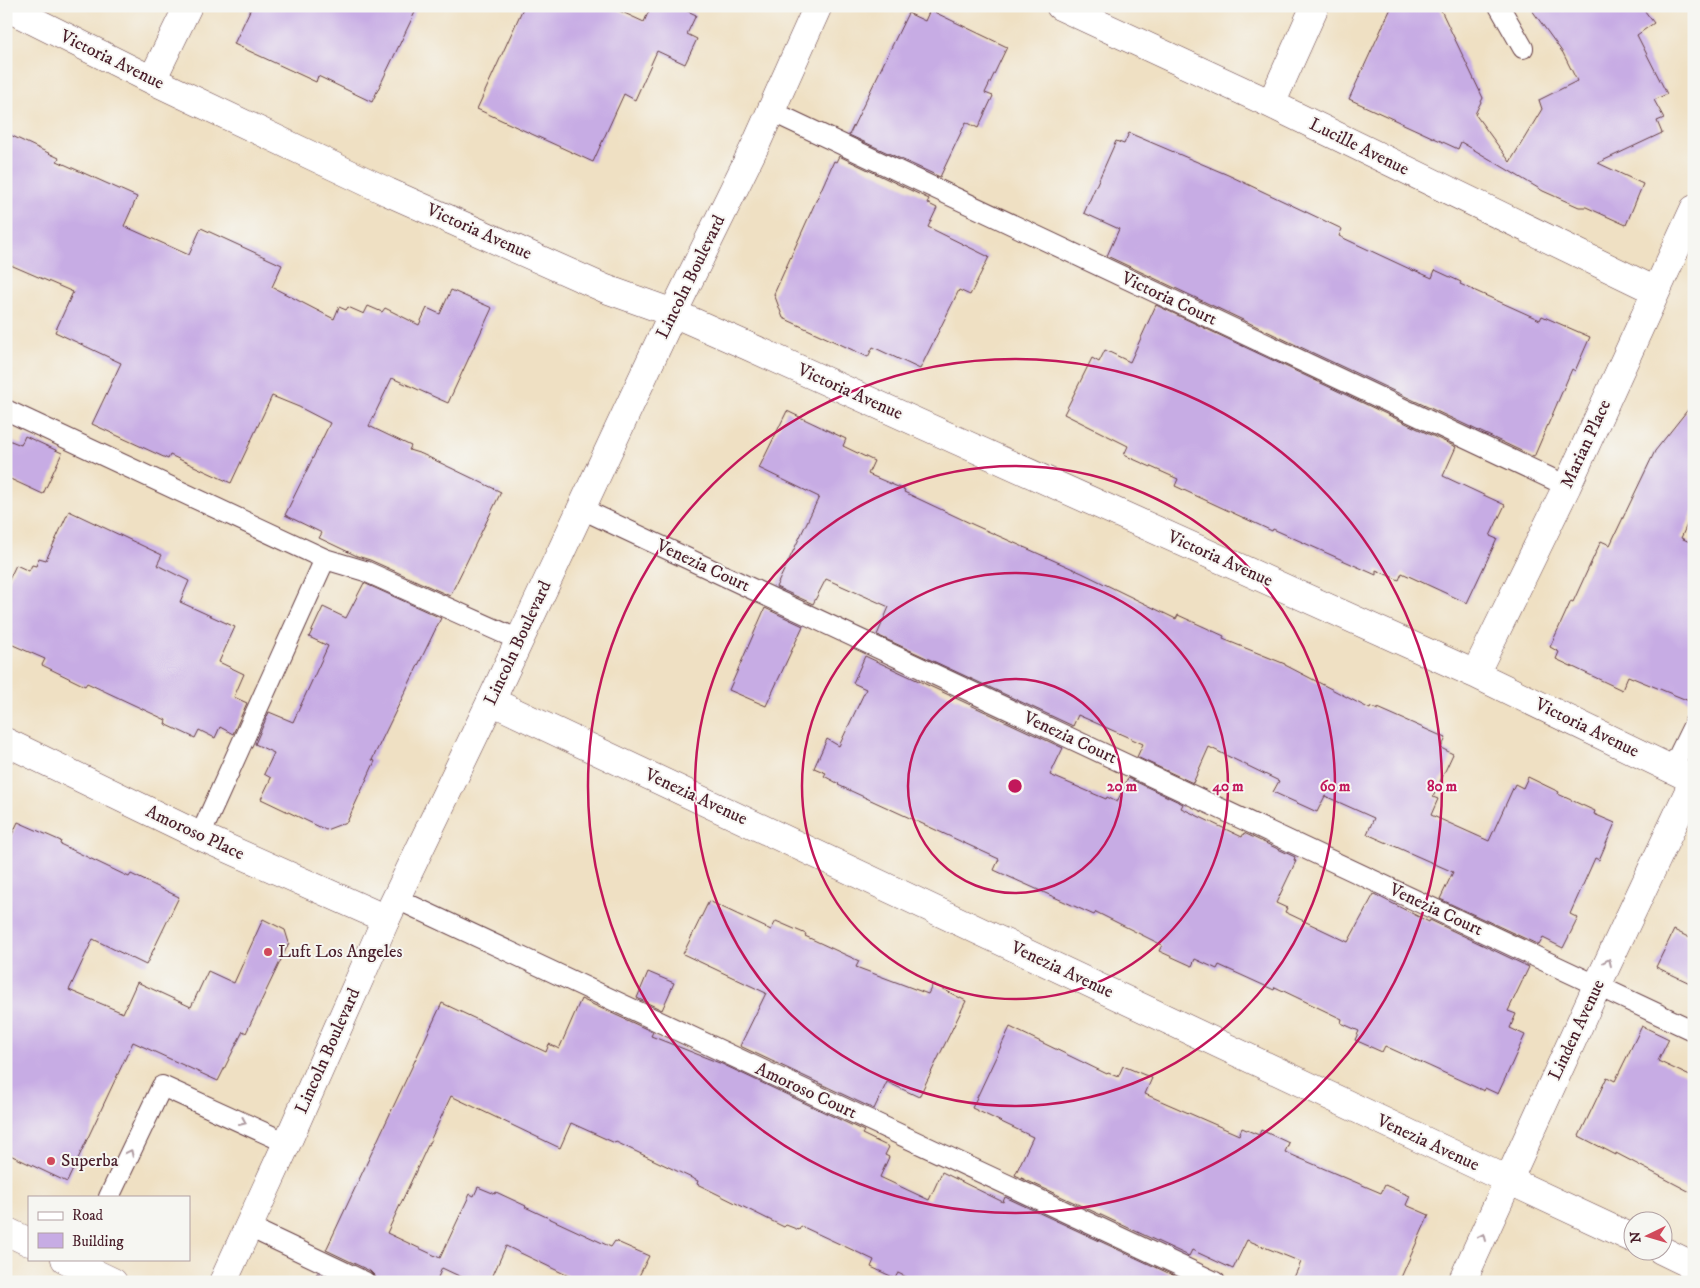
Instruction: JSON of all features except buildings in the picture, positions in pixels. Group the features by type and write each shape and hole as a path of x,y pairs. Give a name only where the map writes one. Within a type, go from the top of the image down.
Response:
{"main road":[{"path":"152,80 188,6"},
{"name":"Lincoln Boulevard","path":"223,1282 392,909 492,701 673,313 771,111 818,6"},
{"path":"1271,104 1315,6"},
{"name":"Victoria Avenue","path":"6,8 152,80 397,196 606,289 673,313 1475,674 1686,776"},
{"name":"Lucille Avenue","path":"1073,9 1656,291"},
{"name":"Marian Place","path":"1475,674 1567,486 1693,210"},
{"name":"Venezia Avenue","path":"492,701 1622,1233"},
{"name":"Amoroso Place","path":"6,742 200,836 392,909"},
{"name":"Linden Avenue","path":"1462,1282 1597,986 1686,776"},
{"path":"6,1231 28,1242"},
{"path":"1672,1255 1694,1266"},
{"path":"74,1261 113,1282"}],"lane":[{"path":"1499,6 1523,48"},
{"name":"Victoria Court","path":"771,111 1567,486"},
{"path":"6,410 325,559 366,571 519,640"},
{"name":"Venezia Court","path":"582,509 1694,1031"},
{"path":"200,836 325,559"},
{"path":"1686,776 1694,724"},
{"name":"Amoroso Court","path":"392,909 1214,1282"},
{"path":"109,1196 162,1086 287,1143"},
{"path":"249,1227 365,1282"}],"place":[{"name":"Luft Los Angeles","path":"268,952"},
{"name":"Superba","path":"51,1161"}]}
